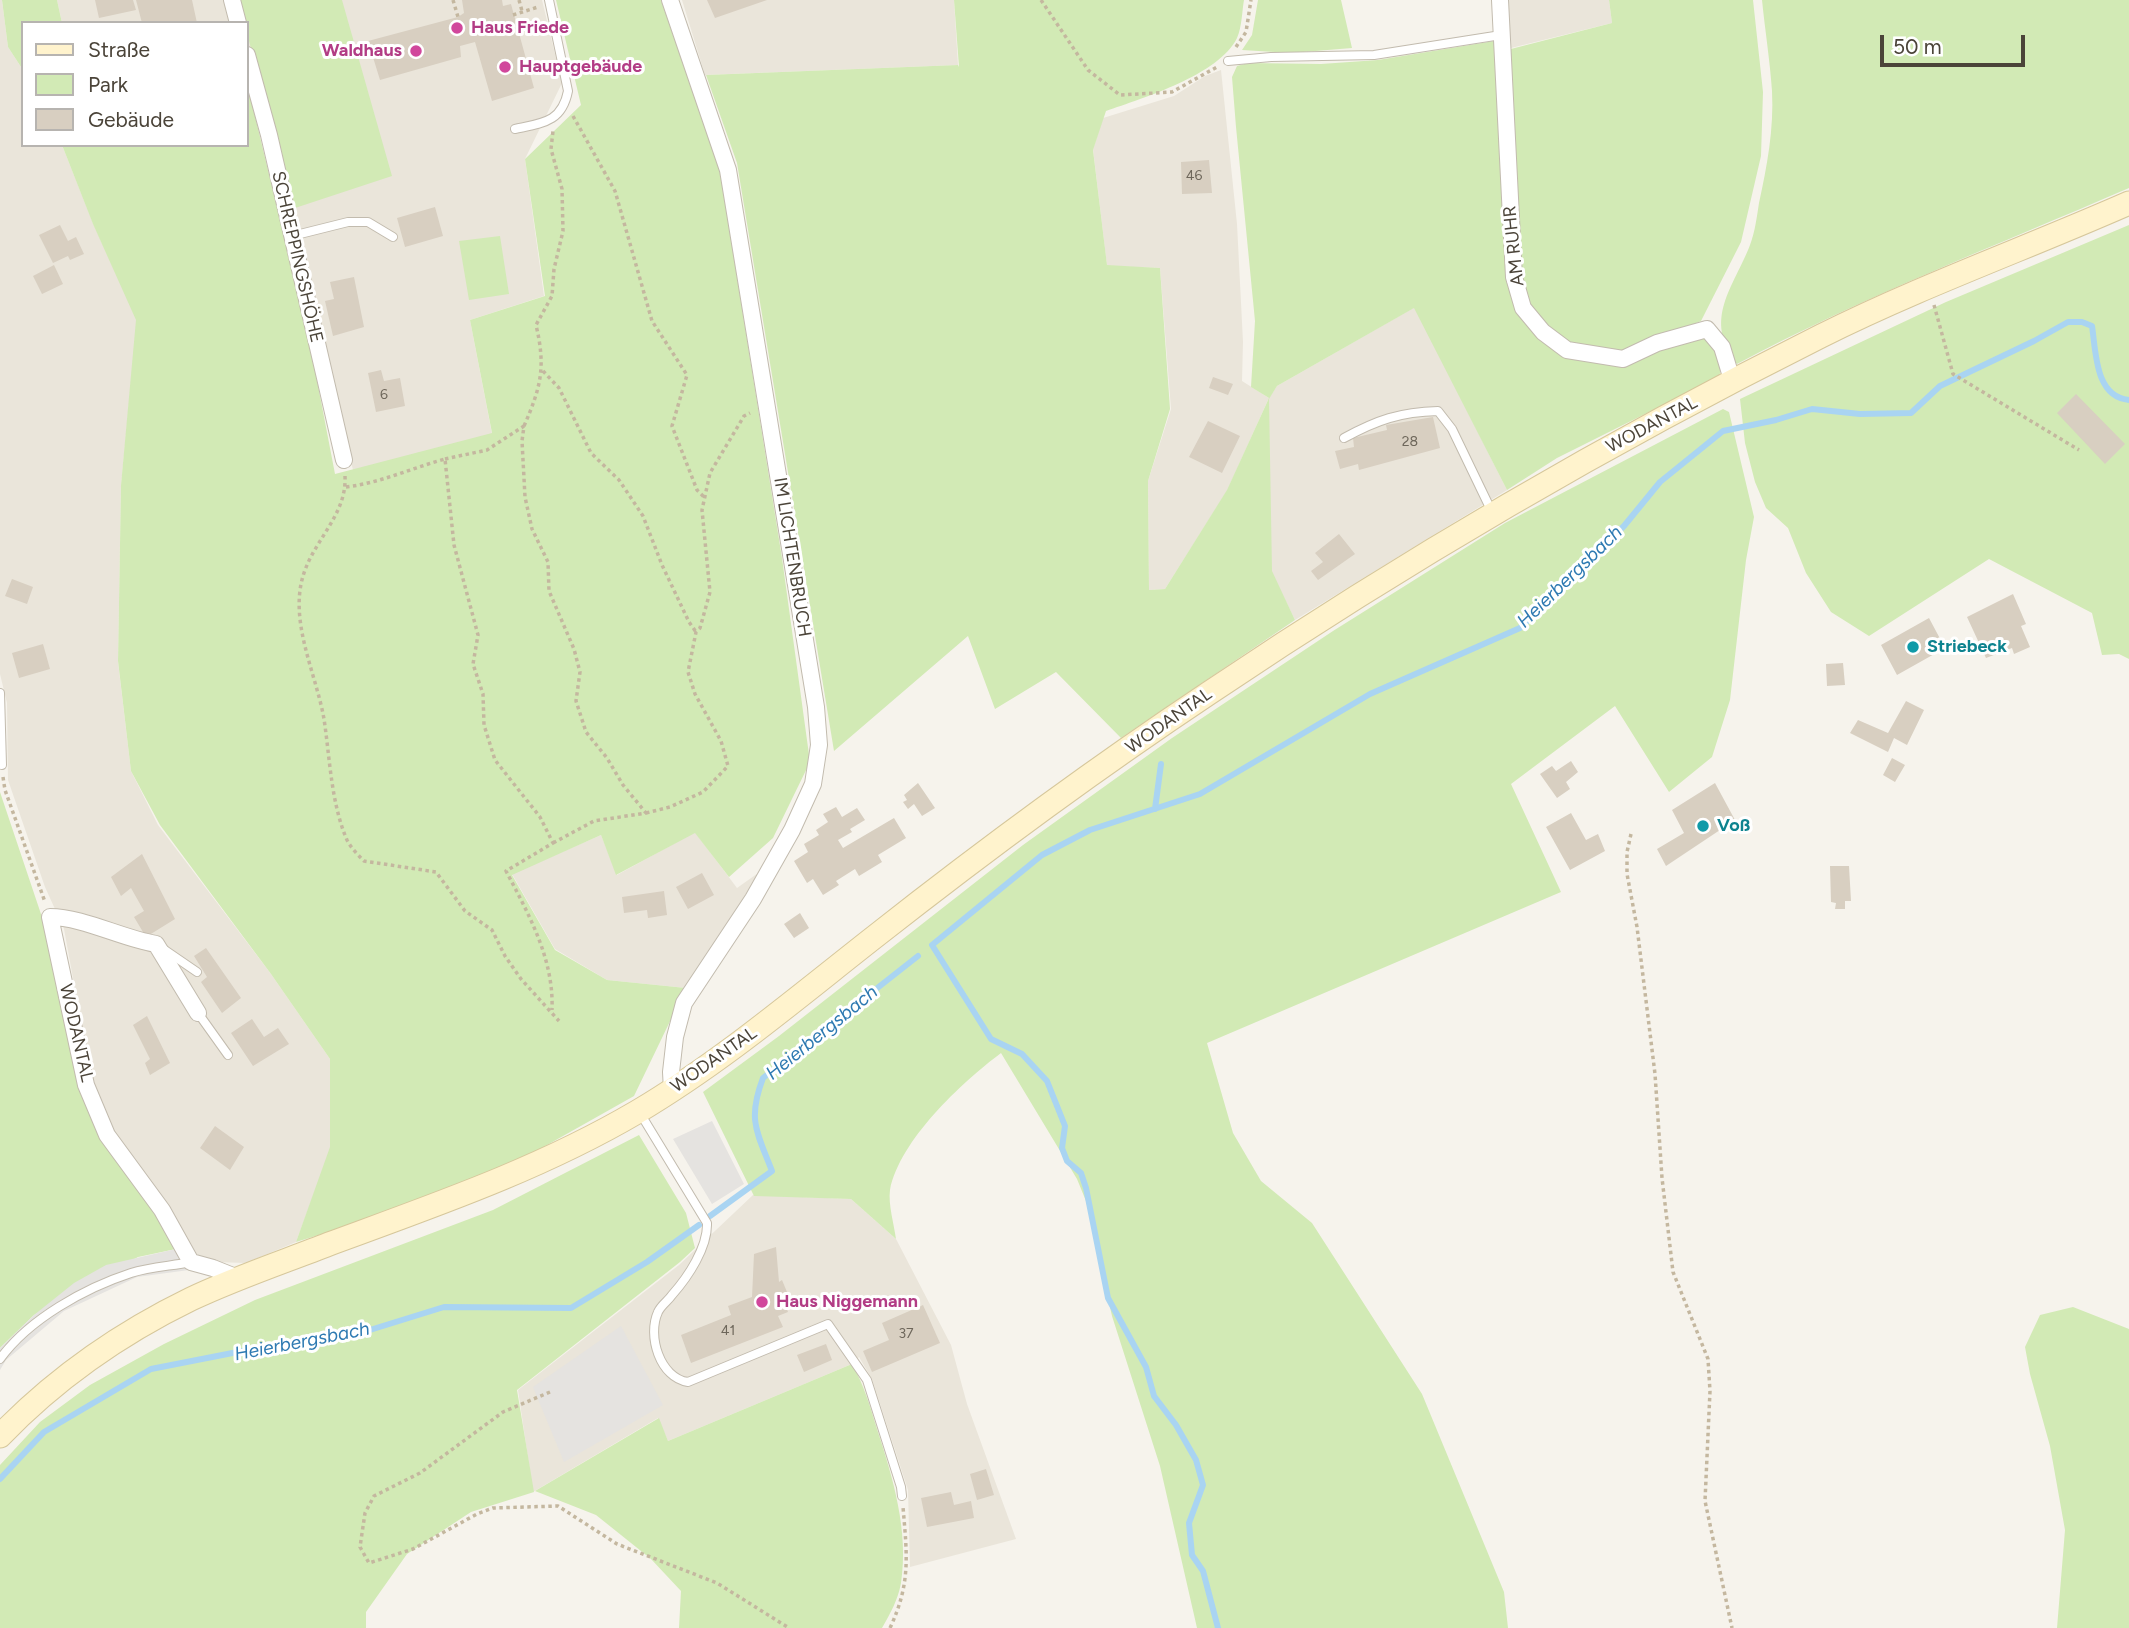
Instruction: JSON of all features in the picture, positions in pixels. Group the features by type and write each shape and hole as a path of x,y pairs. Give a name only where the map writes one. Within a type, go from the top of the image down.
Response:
{"main road":[{"name":"WODANTAL","path":"0,1436 32,1403 75,1368 110,1344 191,1299 238,1278 485,1187 574,1147 672,1090 776,1016 988,849 1102,767 1317,622 1493,513 1662,418 1823,335 2129,203"}],"street":[{"path":"232,0 237,21"},
{"name":"IM LICHTENBRUCH","path":"670,0 728,170 816,707 819,745 813,783 792,830 753,899 684,1003 675,1037 672,1090"},
{"name":"AM RUHR","path":"1500,0 1514,276 1523,308 1544,332 1567,350 1623,359 1657,343 1707,329 1723,347 1733,383"},
{"name":"SCHREPPINGSHÖHE","path":"248,59 269,135 344,460"},
{"path":"50,917 69,917 133,940 156,944 198,1013"},
{"name":"WODANTAL","path":"50,917 86,1084 107,1135 162,1210 191,1262"},
{"path":"191,1262 238,1278"}],"lane":[{"path":"515,129 554,119 566,103 568,91 549,2"},
{"path":"1228,61 1270,57 1374,55 1501,35"},
{"path":"292,236 348,222 368,222 394,237"},
{"path":"1345,438 1375,421 1415,411 1438,411 1452,429 1493,513"},
{"path":"0,693 2,765"},
{"path":"156,944 198,972"},
{"path":"198,1013 228,1055"},
{"path":"638,1111 706,1223 707,1236 687,1274 658,1310 653,1332 670,1376 688,1382 828,1324 867,1380 902,1496"},
{"path":"0,1359 38,1321 79,1294 133,1272 191,1262"}],"path":[{"path":"453,0 458,17"},
{"path":"519,0 522,12"},
{"path":"1041,0 1088,71 1120,95 1172,92 1228,61 1246,32 1251,0"},
{"path":"513,15 549,2"},
{"path":"554,119 551,149 562,189 563,231 554,269 552,296 537,325 543,353 542,370 536,399 524,426 522,441 525,497 532,529 548,562 549,591 575,649 580,672 576,701 586,732 646,813"},
{"path":"576,122 615,191 652,321 687,375 672,426 697,490 705,498"},
{"path":"1929,287 1953,374 2079,450"},
{"path":"542,370 559,388 592,453 619,480 643,516 689,622 696,632"},
{"path":"552,1010 553,991 546,958 534,924 506,871 594,821 670,807 703,793 728,766 720,741 695,694 688,672 696,632 710,592 702,510 709,473 744,416 767,404"},
{"path":"346,487 369,484 408,469 487,450 524,426"},
{"path":"445,459 454,545 478,635 473,664 483,694 484,724 495,760 540,817 553,843"},
{"path":"344,460 346,487 338,512 304,572 299,597 308,659 324,717 339,813 348,842 364,861 436,872 465,911 492,930 521,979 534,995 552,1010 559,1021"},
{"path":"2,765 5,790 50,917"},
{"path":"1631,834 1627,852 1627,873 1637,927 1652,1048 1662,1178 1673,1272 1708,1359 1710,1391 1705,1501 1732,1628"},
{"path":"550,1392 503,1412 420,1473 374,1496 365,1513 360,1547 369,1563 413,1549 467,1518 493,1508 558,1506 617,1544 717,1583 789,1628"},
{"path":"890,1628 905,1587 907,1556 902,1496"}],"shaded area":[{"path":"2,0 8,47 21,67 21,147 63,147 93,223 137,320 121,486 118,662 131,771 158,825 271,974 330,1059 331,1148 296,1242 246,1263 214,1262 197,1258 167,1206 113,1129 92,1082 64,929 45,887 8,780 7,703 0,674"},
{"path":"57,0 542,0 562,83 525,159 544,296 470,320 492,434 353,470 302,251 248,63 248,21 62,21"},
{"path":"682,0 954,0 958,65 705,75"},
{"path":"1506,0 1609,0 1612,23 1507,49"},
{"path":"1221,70 1237,224 1243,342 1242,381 1269,398 1277,386 1415,307 1507,490 1295,620 1271,571 1268,400 1227,491 1165,589 1149,590 1148,481 1171,409 1160,268 1107,266 1093,149 1103,118 1174,96 1205,76"},
{"path":"695,832 737,888 761,871 686,988 607,980 555,949 512,874 601,835 617,875"},
{"path":"712,1121 744,1184 712,1204 673,1139"},
{"path":"753,1195 851,1199 896,1239 951,1345 967,1404 1016,1539 910,1567 908,1490 872,1379 859,1357 852,1364 668,1441 658,1418 533,1492 518,1390 679,1265"},
{"path":"176,1249 189,1270 137,1277 64,1311 6,1360 0,1370 0,1348 34,1315 74,1283 106,1265"},
{"path":"621,1326 663,1405 564,1462 533,1387"}],"green space":[{"path":"2,0 57,0 62,21 21,21 21,67 8,47"},
{"path":"238,0 342,0 392,176 292,209 248,37 248,21 243,21"},
{"path":"556,0 661,0 720,171 782,558 810,762 773,838 729,877 695,833 616,875 601,835 512,875 555,950 607,980 686,988 634,1096 524,1158 380,1216 296,1242 330,1147 330,1059 271,974 160,825 131,771 118,661 121,485 136,320 93,224 63,147 248,147 248,87 310,344 335,474 492,433 470,320 545,296 525,159 581,105"},
{"path":"954,0 1244,0 1239,34 1228,51 1214,63 1179,84 1106,111 1093,150 1107,265 1160,268 1170,409 1148,481 1149,590 1165,589 1227,490 1269,398 1251,387 1255,321 1232,77 1237,66 1248,63 1321,64 1378,60 1494,41 1510,277 1565,356 1656,350 1704,336 1716,350 1720,360 1719,377 1557,458 1507,490 1414,308 1277,386 1269,399 1272,571 1295,620 1121,738 1056,672 995,709 968,636 834,751 737,163 706,75 959,67"},
{"path":"1258,0 1341,0 1352,48 1291,53 1242,50 1252,35"},
{"path":"1609,0 1753,0 1763,92 1761,156 1741,242 1701,321 1623,353 1570,343 1548,329 1529,304 1519,276 1507,50 1612,23"},
{"path":"1762,0 2129,0 2129,188 1882,293 1737,364 1727,348 1722,332 1724,303 1753,235 1765,175 1772,119 1772,91"},
{"path":"2129,225 2129,659 2119,654 2102,655 2092,613 1989,559 1869,636 1831,612 1806,573 1788,528 1766,508 1755,482 1745,443 1740,399 1946,302"},
{"path":"500,236 509,294 469,300 459,241"},
{"path":"1723,409 1729,412 1754,517 1746,560 1730,700 1712,757 1669,792 1615,706 1511,784 1561,892 1207,1043 1233,1133 1261,1181 1312,1223 1422,1394 1504,1592 1508,1628 1197,1628 1160,1466 1112,1316 1086,1201 1077,1179 1001,1053 951,1096 906,1152 890,1190 890,1208 896,1239 851,1199 754,1196 703,1092 779,1036 1023,845 1172,738 1333,631 1505,523"},
{"path":"0,792 45,926 80,1088 176,1249 138,1257 34,1315 0,1348"},
{"path":"639,1135 686,1213 695,1248 517,1390 534,1492 471,1512 407,1554 366,1612 366,1628 0,1628 0,1465 40,1422 90,1385 164,1344 255,1300 493,1210"},
{"path":"2073,1307 2129,1329 2129,1628 2057,1628 2065,1530 2050,1446 2025,1347 2040,1315"},
{"path":"852,1364 883,1448 901,1524 901,1583 896,1601 882,1628 679,1628 681,1591 651,1559 596,1515 535,1491 659,1418 668,1441"}],"building":[{"path":"95,0 133,0 136,10 99,18"},
{"path":"136,0 192,0 197,21 141,21"},
{"path":"462,0 502,0 503,6 511,4 534,88 492,101 475,42 460,46 461,57 380,80 368,41 458,17 464,13"},
{"path":"707,0 767,0 715,18"},
{"path":"1209,160 1212,193 1182,194 1181,162"},
{"path":"435,207 443,236 405,247 397,218"},
{"path":"60,225 68,241 76,237 84,254 70,260 68,256 53,263 39,235"},
{"path":"54,265 63,284 42,294 33,276"},
{"path":"354,277 364,327 333,336 325,301 334,299 330,282"},
{"path":"381,370 384,381 400,378 405,406 376,412 368,373"},
{"path":"1213,377 1233,384 1228,395 1209,388"},
{"path":"2076,394 2125,444 2105,464 2057,413"},
{"path":"1433,417 1440,448 1359,470 1358,464 1340,469 1335,451 1354,447 1353,438 1387,430 1386,425"},
{"path":"1208,421 1240,436 1222,473 1189,457"},
{"path":"1339,534 1355,554 1318,580 1311,571 1323,562 1315,553"},
{"path":"12,579 33,587 27,604 5,596"},
{"path":"2013,594 2026,624 2021,626 2030,647 2014,654 2012,648 1986,658 1967,617"},
{"name":"Striebeck","path":"1929,618 1945,648 1897,675 1881,645"},
{"path":"43,644 50,669 19,678 12,653"},
{"path":"1843,663 1845,685 1827,686 1826,664"},
{"path":"1906,701 1924,710 1907,745 1894,738 1888,752 1850,733 1858,720 1888,733"},
{"path":"1892,758 1905,765 1895,782 1883,775"},
{"path":"1571,761 1578,772 1566,782 1570,789 1557,798 1540,774 1552,766 1556,771"},
{"path":"918,783 935,808 922,816 914,804 908,809 903,802 907,800 904,795"},
{"name":"Voß","path":"1715,783 1735,820 1666,866 1657,849 1684,833 1672,810"},
{"path":"836,807 842,817 857,808 865,820 838,840 843,848 894,818 906,838 878,855 882,862 859,876 855,869 836,881 839,885 823,895 813,879 807,883 794,861 808,852 804,844 819,835 816,830 828,822 823,814"},
{"path":"1571,813 1586,840 1598,834 1605,851 1570,870 1546,827"},
{"path":"142,854 175,919 146,937 134,917 144,911 131,888 121,896 111,877"},
{"path":"1830,866 1849,866 1851,901 1845,901 1845,909 1835,909 1836,903 1831,902"},
{"path":"702,873 714,895 688,909 676,887"},
{"path":"664,891 667,915 648,918 647,910 624,913 622,897"},
{"path":"800,913 809,928 794,938 784,924"},
{"path":"206,948 241,998 222,1013 201,982 207,977 194,956"},
{"path":"147,1016 170,1063 150,1075 145,1063 150,1059 133,1025"},
{"path":"252,1019 264,1037 278,1028 289,1044 253,1066 231,1033"},
{"path":"215,1126 244,1147 230,1170 200,1148"},
{"name":"Haus Niggemann","path":"776,1247 779,1282 782,1280 787,1292 781,1294 788,1312 778,1316 783,1327 691,1363 681,1335 731,1315 728,1306 752,1297 754,1254"},
{"path":"923,1305 940,1343 872,1372 863,1351 889,1340 882,1323"},
{"path":"826,1344 832,1360 804,1372 797,1355"},
{"path":"986,1469 994,1495 977,1500 970,1474"},
{"path":"951,1492 954,1505 971,1501 974,1518 927,1527 921,1498"}],"waterway":[{"name":"Heierbergsbach","path":"1218,1628 1203,1571 1192,1555 1189,1523 1203,1485 1196,1460 1176,1425 1154,1396 1146,1367 1108,1298 1086,1188 1081,1173 1067,1161 1062,1148 1065,1126 1047,1081 1022,1054 991,1039 932,945 1042,855 1090,830 1200,794 1370,694 1520,628 1624,526 1660,482 1723,431 1812,409 1860,414 1911,413 1940,386 2068,322 2082,322 2092,326 2096,360 2103,382 2109,391 2129,400"},
{"path":"1155,809 1161,764"},
{"name":"Heierbergsbach","path":"710,1216 772,1171 758,1136 755,1116 763,1078 918,956"},
{"name":"Heierbergsbach","path":"0,1479 44,1432 151,1369 258,1348 357,1334 444,1307 571,1308 647,1262 699,1225"}],"place":[{"name":"Haus Friede","path":"457,28"},
{"name":"Waldhaus","path":"416,51"},
{"name":"Hauptgebäude","path":"505,67"},
{"name":"Striebeck","path":"1913,647"},
{"name":"Voß","path":"1703,826"},
{"name":"Haus Niggemann","path":"762,1302"}]}
